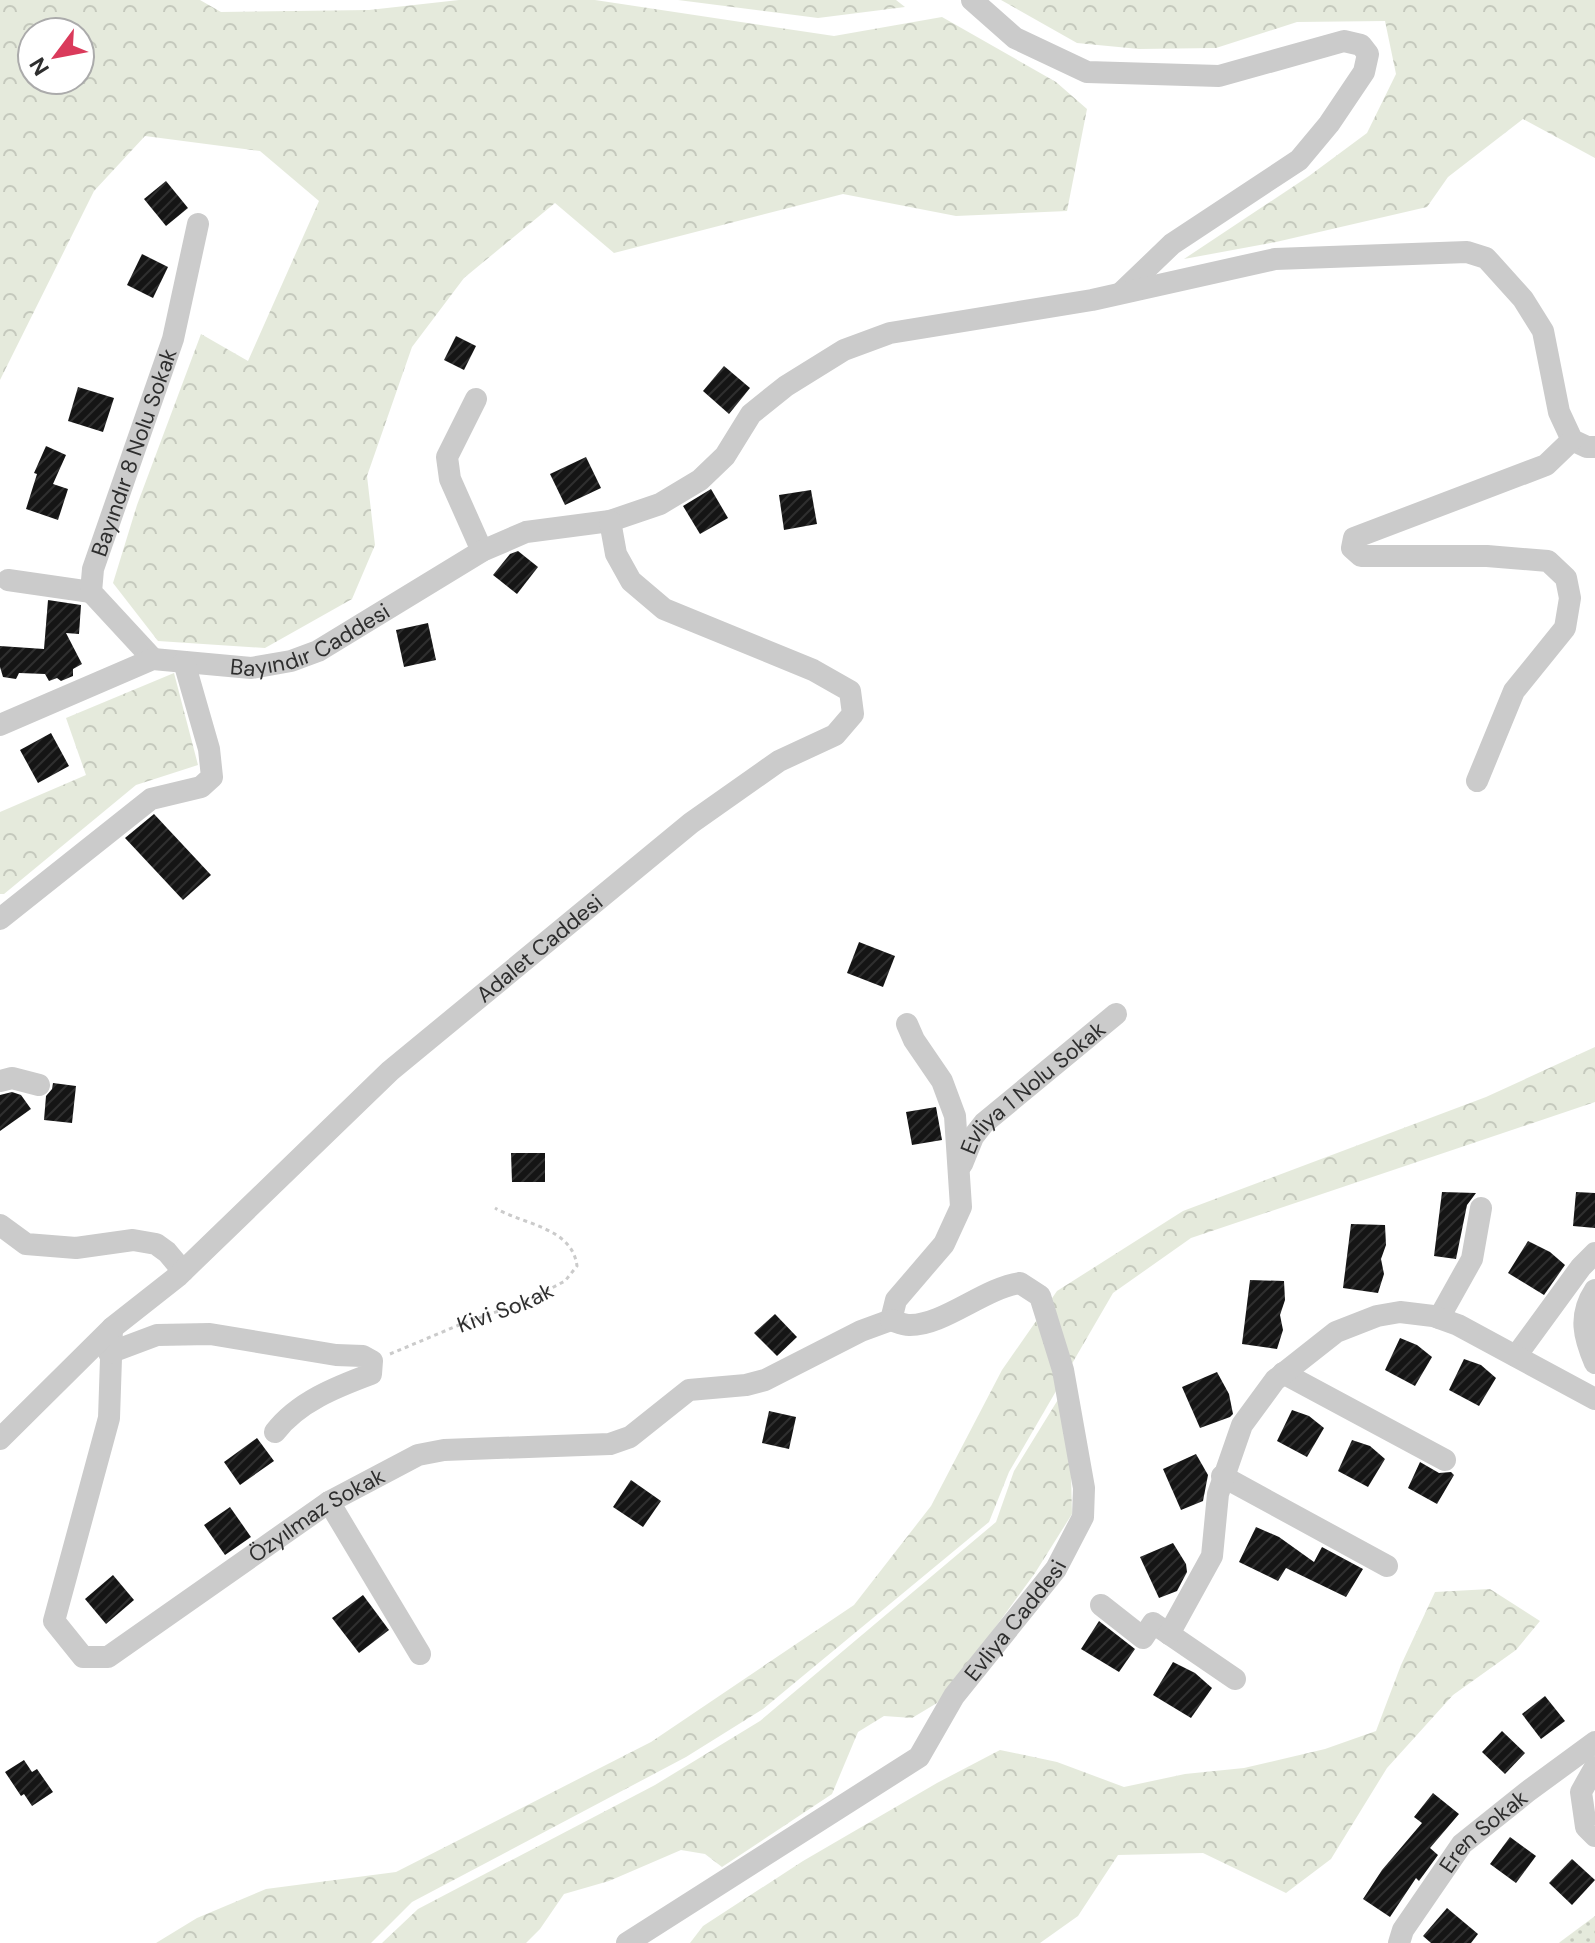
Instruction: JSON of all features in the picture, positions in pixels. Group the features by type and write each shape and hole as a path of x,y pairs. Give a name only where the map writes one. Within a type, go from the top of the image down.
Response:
{"street":[{"path":"972,0 1015,38 1087,72 1219,76 1344,41 1361,45 1368,54 1364,72 1329,124 1299,160 1172,244 1121,294"},
{"name":"Bayındır 8 Nolu Sokak","path":"91,592 93,569 173,339 198,224"},
{"name":"Bayındır Caddesi","path":"0,725 153,659 251,668 305,656 482,551 526,532 610,521 660,504 700,480 725,456 751,414 786,386 844,350 890,333 1121,294 1275,259 1467,252 1486,258 1523,299 1543,331 1559,412 1572,440"},
{"path":"476,399 447,457 450,479 482,551"},
{"path":"1477,781 1514,691 1565,628 1570,598 1566,578 1548,561 1487,556 1361,556 1352,548 1354,538 1546,465 1572,440 1595,447"},
{"name":"Adalet Caddesi","path":"0,1439 112,1328 183,1271 390,1071 691,823 779,761 835,735 853,714 850,691 825,677 664,609 631,581 616,554 610,521"},
{"path":"8,580 91,592 153,659"},
{"path":"0,919 151,799 201,787 212,777 209,749 184,662"},
{"name":"Evliya 1 Nolu Sokak","path":"960,1169 973,1137 984,1123 1116,1014"},
{"path":"891,1320 896,1300 944,1244 961,1207 955,1116 942,1081 914,1040 907,1024"},
{"path":"0,1081 12,1078 39,1085"},
{"path":"1439,1318 1472,1259 1481,1208"},
{"path":"0,1225 26,1244 76,1248 133,1240 156,1244 183,1271"},
{"path":"1516,1356 1581,1267 1595,1253"},
{"name":"Evliya Caddesi","path":"627,1943 919,1757 954,1696 1056,1569 1083,1517 1084,1488 1063,1370 1040,1296 1020,1283 1005,1285 926,1323 908,1325 891,1320"},
{"path":"1595,1290 1583,1319 1585,1339 1595,1363"},
{"path":"1169,1634 1212,1556 1222,1476 1242,1425 1275,1380 1336,1332 1377,1316 1400,1312 1439,1318 1595,1399"},
{"name":"Özyılmaz Sokak","path":"112,1328 109,1418 54,1621 83,1657 108,1657 329,1502 418,1455 444,1450 610,1444 630,1437 689,1390 746,1385 765,1380 861,1331 891,1320"},
{"path":"109,1353 157,1335 210,1334 336,1355 363,1356 372,1361 371,1374 334,1387 285,1418 275,1432"},
{"path":"1283,1373 1445,1460"},
{"path":"1222,1476 1387,1566"},
{"path":"329,1502 420,1654"},
{"path":"1101,1605 1143,1638 1153,1623 1235,1679"},
{"name":"Eren Sokak","path":"1399,1943 1403,1930 1462,1844 1595,1742"},
{"path":"1595,1767 1581,1792 1586,1827 1595,1836"}],"path":[{"name":"Kivi Sokak","path":"372,1361 527,1301 565,1281 577,1266 576,1254 566,1239 495,1208"}],"green space":[{"path":"0,0 200,0 221,12 369,10 459,0 595,0 834,36 942,17 1056,82 1087,109 1067,211 956,216 843,194 614,253 555,203 464,278 412,347 367,476 375,545 352,599 265,648 158,641 113,583 137,505 201,334 248,361 319,201 260,151 145,136 94,191 0,380"},
{"path":"678,0 896,0 905,7 818,18"},
{"path":"1001,0 1595,0 1595,158 1523,119 1448,177 1427,207 1276,242 1184,259 1309,176 1367,133 1396,74 1385,21 1297,22 1216,48 1139,49 1077,43"},
{"path":"174,673 198,765 136,785 4,894 0,894 0,812 86,775 66,718"},
{"path":"1595,1047 1595,1102 1191,1238 1113,1293 1009,1472 989,1522 763,1709 686,1757 412,1902 371,1943 156,1943 197,1918 266,1889 396,1872 651,1742 854,1605 931,1506 1002,1370 1057,1291 1183,1211 1486,1097"},
{"path":"1059,1398 1071,1471 1072,1514 1035,1573 937,1703 912,1718 884,1716 858,1732 832,1794 722,1867 705,1854 681,1850 609,1881 564,1894 540,1929 526,1943 382,1943 418,1909 655,1785 760,1721 996,1522 1014,1471"},
{"path":"1490,1589 1540,1621 1516,1650 1453,1695 1387,1768 1331,1859 1286,1893 1203,1853 1118,1855 1078,1916 1040,1943 690,1943 703,1926 803,1861 1000,1750 1057,1762 1124,1787 1185,1774 1244,1768 1325,1749 1376,1731 1401,1665 1435,1592"},
{"path":"1595,1916 1595,1943 1559,1943 1560,1942"}],"building":[{"path":"166,181 188,208 166,226 144,199"},
{"path":"142,254 168,267 153,298 127,285"},
{"path":"456,336 476,346 464,370 444,360"},
{"path":"724,366 750,388 729,414 703,391"},
{"path":"78,387 114,398 103,432 68,421"},
{"path":"46,446 66,455 53,484 68,489 58,520 26,509 37,474 34,473"},
{"path":"586,457 601,488 565,505 550,474"},
{"path":"711,489 728,518 700,534 683,506"},
{"path":"811,490 817,524 784,530 779,495"},
{"path":"518,551 538,567 517,594 493,575 510,554"},
{"path":"48,600 81,605 79,634 66,633 82,664 73,669 73,676 61,681 57,678 49,681 45,674 19,673 16,679 3,677 0,646 44,649"},
{"path":"428,623 436,660 404,667 396,630"},
{"path":"51,733 69,766 38,783 20,750"},
{"path":"154,814 211,875 183,900 125,838"},
{"path":"859,942 895,956 883,987 847,973"},
{"path":"53,1083 76,1086 72,1123 44,1120 46,1096"},
{"path":"12,1092 21,1095 31,1109 0,1131 0,1095"},
{"path":"936,1107 942,1140 912,1145 906,1112"},
{"path":"511,1153 545,1153 545,1182 512,1182"},
{"path":"1442,1192 1476,1193 1467,1205 1456,1259 1434,1256"},
{"path":"1576,1192 1595,1193 1595,1228 1573,1226"},
{"path":"1351,1224 1385,1225 1386,1245 1381,1259 1384,1274 1378,1293 1343,1288"},
{"path":"1528,1241 1550,1252 1565,1265 1544,1295 1508,1273"},
{"path":"1250,1280 1284,1281 1285,1300 1280,1315 1283,1330 1277,1349 1242,1344"},
{"path":"775,1314 797,1337 777,1356 754,1333"},
{"path":"1400,1338 1417,1345 1432,1357 1415,1386 1385,1370"},
{"path":"1464,1359 1481,1365 1496,1378 1479,1406 1449,1390"},
{"path":"1217,1372 1229,1394 1233,1414 1200,1428 1182,1387"},
{"path":"1292,1410 1309,1416 1324,1428 1307,1457 1277,1441"},
{"path":"769,1411 796,1417 789,1449 762,1443"},
{"path":"257,1438 274,1461 240,1485 224,1462"},
{"path":"1352,1440 1370,1446 1385,1459 1368,1487 1338,1471"},
{"path":"1196,1454 1208,1475 1203,1501 1181,1510 1163,1469"},
{"path":"1420,1462 1439,1473 1451,1472 1454,1475 1437,1504 1408,1488"},
{"path":"631,1480 661,1501 643,1527 613,1507"},
{"path":"230,1507 251,1537 225,1555 204,1525"},
{"path":"1256,1527 1279,1537 1314,1562 1322,1547 1363,1569 1346,1597 1286,1568 1278,1581 1239,1562"},
{"path":"1173,1543 1186,1564 1187,1572 1177,1591 1159,1598 1140,1557"},
{"path":"113,1575 134,1600 106,1624 85,1599"},
{"path":"363,1595 389,1630 359,1653 332,1618"},
{"path":"1099,1621 1135,1649 1119,1672 1081,1649"},
{"path":"1173,1662 1195,1673 1212,1688 1191,1718 1153,1695"},
{"path":"1545,1696 1565,1721 1541,1739 1522,1714"},
{"path":"1502,1731 1525,1753 1505,1774 1482,1752"},
{"path":"24,1760 32,1772 37,1769 53,1792 32,1806 5,1772"},
{"path":"1433,1793 1459,1814 1430,1848 1438,1855 1419,1881 1416,1878 1390,1917 1363,1899 1382,1870 1422,1823 1414,1817"},
{"path":"1510,1837 1536,1856 1516,1883 1490,1864"},
{"path":"1572,1859 1595,1880 1572,1905 1549,1883"},
{"path":"1447,1908 1478,1934 1471,1943 1431,1943 1423,1936"}]}
